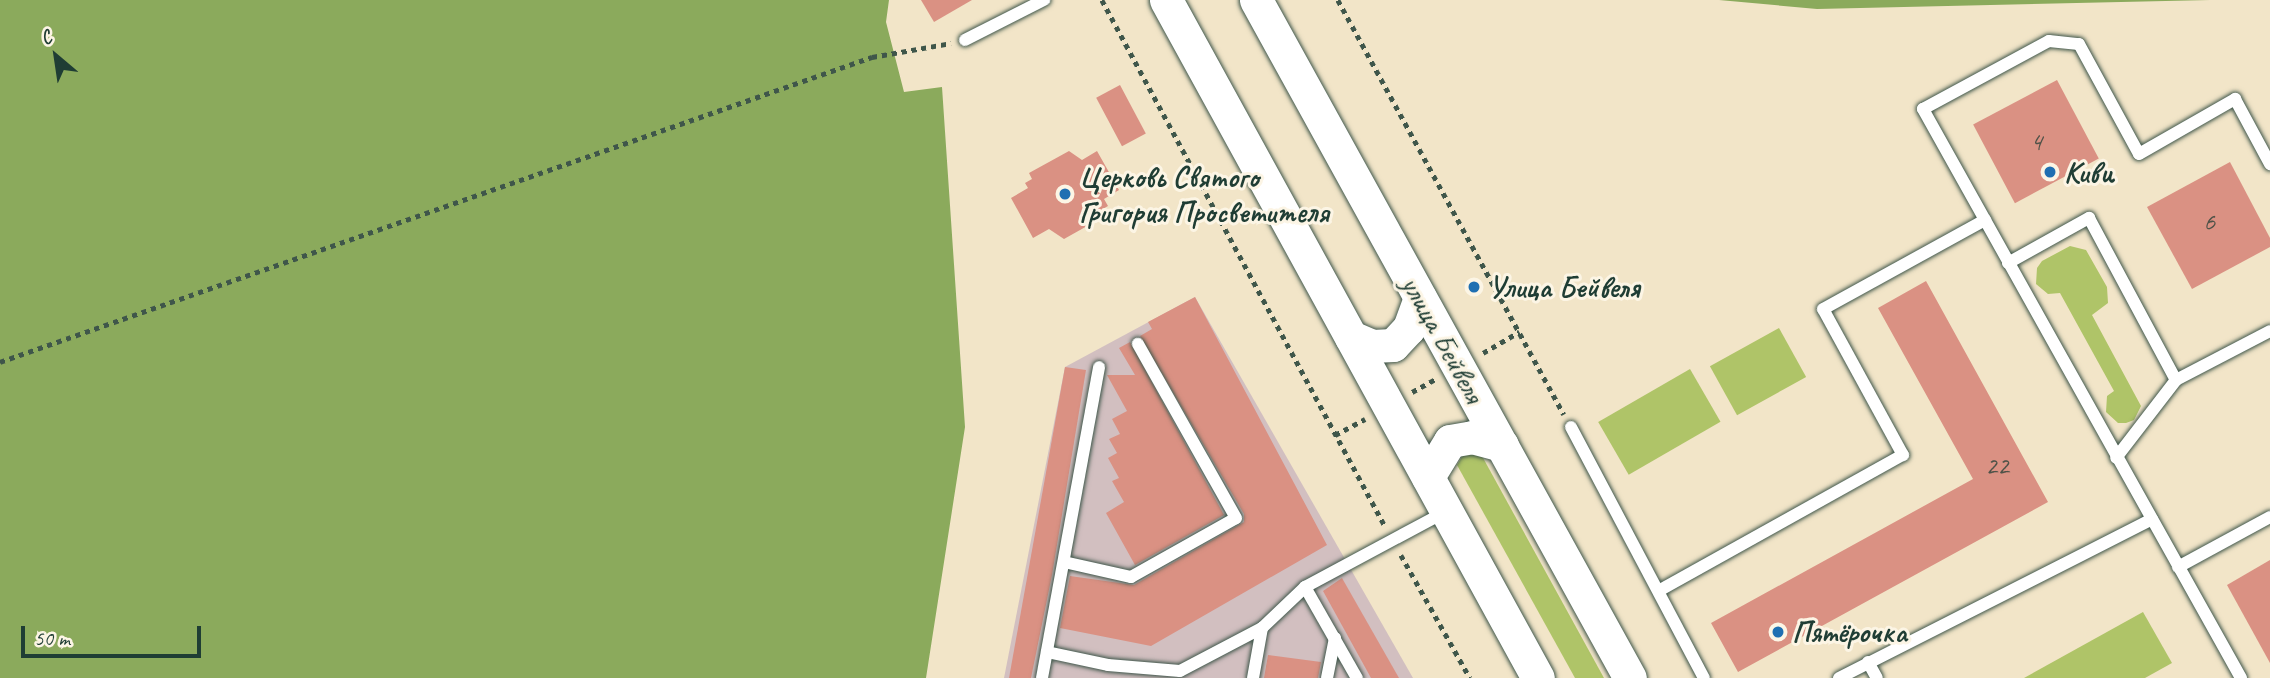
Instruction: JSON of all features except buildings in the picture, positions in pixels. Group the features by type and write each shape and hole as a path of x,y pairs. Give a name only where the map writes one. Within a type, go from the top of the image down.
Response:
{"main road":[{"path":"1166,0 1538,678"},
{"name":"улица Бейвеля","path":"1256,0 1630,678"},
{"path":"1351,337 1372,346 1393,345 1409,328 1420,298"},
{"path":"1428,477 1450,441 1472,437 1502,445"}],"lane":[{"path":"965,40 1044,0"},
{"path":"2241,678 1923,109 2049,41 2079,44 2139,154 2235,99 2270,164"},
{"path":"2008,263 2090,218 2176,380"},
{"path":"1660,590 1903,455 1823,309 1984,220"},
{"path":"2116,458 2176,380 2270,331"},
{"path":"1064,562 1131,577 1236,518 1138,344"},
{"path":"1042,678 1099,367"},
{"path":"1571,427 1660,590 1704,678"},
{"path":"1047,652 1107,671 1180,675 1262,628 1305,587 1447,511"},
{"path":"2178,567 2270,517"},
{"path":"1839,678 2152,519"},
{"path":"1305,587 1357,678"},
{"path":"1253,678 1262,628"},
{"path":"1327,678 1335,638"},
{"path":"1868,662 1877,678"}],"path":[{"path":"1102,0 1335,435 1470,678"},
{"path":"1338,0 1571,427"},
{"path":"0,362 872,57 965,40"},
{"path":"1335,435 1519,332"}],"shaded area":[{"path":"1195,297 1413,678 1004,678 1065,367"}],"green space":[{"path":"0,0 889,0 886,22 904,92 942,87 965,427 926,678 0,678"},
{"path":"1719,0 2210,0 1817,9"},
{"path":"2070,246 2086,250 2107,287 2108,303 2092,315 2141,406 2134,420 2126,423 2118,423 2106,412 2107,396 2114,391 2060,293 2048,294 2036,284 2037,268 2042,261"},
{"path":"1779,328 1806,377 1737,415 1710,366"},
{"path":"1690,369 1720,422 1629,475 1598,422"},
{"path":"1466,450 1482,456 1604,678 1575,678 1457,465"},
{"path":"2143,612 2172,663 2145,678 2024,678"}],"place":[{"name":"Киви","path":"2050,172"},
{"name":"Церковь Святого Григория Просветителя","path":"1065,194"},
{"name":"Улица Бейвеля","path":"1474,287"},
{"name":"Пятёрочка","path":"1778,632"}]}
